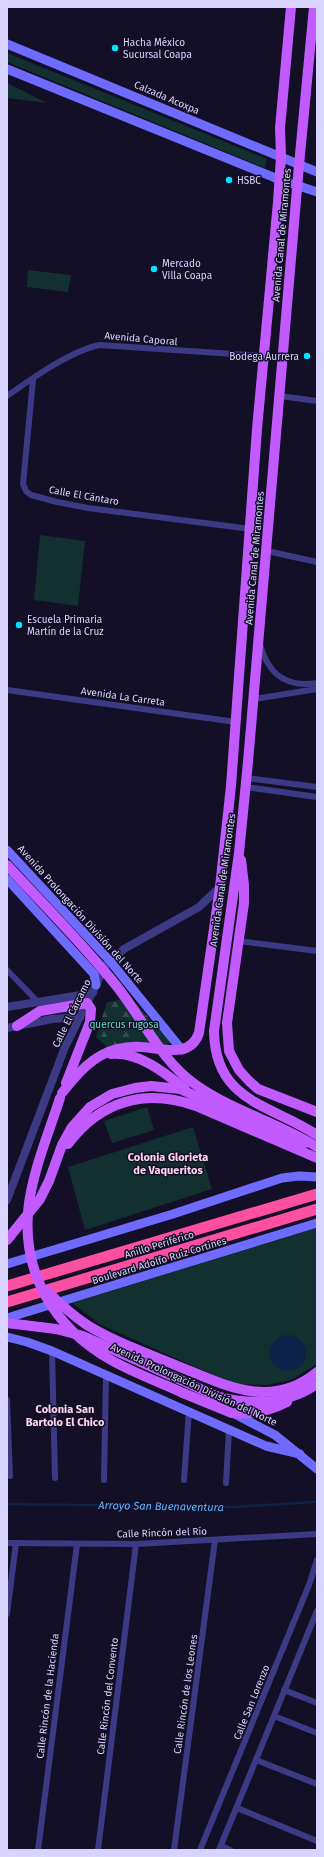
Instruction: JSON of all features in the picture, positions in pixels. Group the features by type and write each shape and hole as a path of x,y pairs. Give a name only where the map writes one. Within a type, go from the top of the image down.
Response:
{"highway":[{"name":"Anillo Periférico","path":"7,1286 317,1194"},
{"name":"Anillo Periférico","path":"7,1302 317,1208"}],"main road":[{"name":"Avenida Canal de Miramontes","path":"182,1050 193,1044 199,1033 220,887 231,786 278,179 281,157 280,128 291,7"},
{"name":"Avenida Canal de Miramontes","path":"314,7 246,783 239,852 214,1038 219,1061 226,1076 237,1090 248,1099 296,1122 317,1135"},
{"name":"Calzada Acoxpa","path":"7,44 317,172"},
{"path":"7,69 278,179 317,192"},
{"name":"Avenida Prolongación División del Norte","path":"7,850 110,961 182,1050"},
{"path":"239,852 245,894 227,1022 228,1042 232,1058 243,1075 258,1088 317,1112"},
{"path":"7,865 114,982 133,1006 150,1034 169,1059 195,1085 242,1110 317,1146"},
{"path":"7,879 94,974 94,989"},
{"path":"82,962 95,957 99,949"},
{"path":"12,1027 40,1011 88,1003"},
{"name":"Avenida Prolongación División del Norte","path":"88,1003 91,1009 90,1022 61,1095 34,1182 27,1225 28,1244 32,1265 40,1284 52,1307 64,1323 81,1339 112,1360 183,1393 232,1413 275,1435 317,1469"},
{"path":"61,1095 80,1072 96,1058 109,1051 129,1047 182,1050"},
{"path":"96,1058 117,1054 139,1058 162,1072 189,1093"},
{"path":"7,1240 40,1199 65,1140 78,1119 90,1107 104,1098 119,1092 151,1086 170,1087 189,1093 296,1141 317,1146"},
{"path":"55,1164 76,1134 97,1115 125,1101 160,1098 178,1100 196,1106 317,1158"},
{"path":"7,1264 173,1214 282,1178 299,1176 317,1177"},
{"name":"Boulevard Adolfo Ruiz Cortines","path":"7,1318 317,1223"},
{"path":"40,1284 66,1309 86,1324 113,1339 232,1388 255,1392 287,1388 304,1381 317,1372"},
{"path":"7,1323 56,1329 83,1336 216,1396 245,1402 271,1401 306,1391"},
{"path":"7,1338 27,1342 52,1351 274,1449 300,1454"},
{"path":"232,1413 247,1414 263,1412 282,1405 317,1384"}],"street":[{"name":"Avenida Caporal","path":"7,396 75,353 89,347 100,345 264,356"},
{"name":"Calle El Cántaro","path":"33,380 23,484 26,491 31,495 88,508 251,529"},
{"path":"280,396 317,401"},
{"path":"267,551 317,562"},
{"path":"259,642 266,660 279,676 296,684 317,683"},
{"path":"254,698 317,689"},
{"name":"Avenida La Carreta","path":"7,690 236,722"},
{"path":"246,783 317,787"},
{"path":"246,783 317,797"},
{"name":"Calle El Cárcamo","path":"7,1200 65,1046 88,1003 102,971 124,948 199,907 220,887"},
{"path":"239,941 317,951"},
{"path":"7,970 37,1001"},
{"path":"7,1007 94,989"},
{"path":"12,1027 52,1019 80,1017"},
{"path":"52,1351 55,1478"},
{"path":"104,1480 106,1376"},
{"path":"7,1400 10,1476"},
{"path":"184,1480 190,1411"},
{"path":"226,1483 229,1430"},
{"name":"Calle Rincón del Río","path":"7,1543 136,1544 317,1534"},
{"name":"Calle Rincón de los Leones","path":"174,1850 215,1540"},
{"path":"7,1614 16,1543"},
{"name":"Calle Rincón de la Hacienda","path":"38,1850 77,1544"},
{"name":"Calle Rincón del Convento","path":"98,1850 136,1544"},
{"name":"Calle San Lorenzo","path":"200,1850 309,1585 317,1560"},
{"path":"230,1850 220,1848 317,1611"},
{"path":"284,1690 317,1703"},
{"path":"274,1716 317,1733"},
{"path":"256,1760 317,1784"},
{"path":"237,1808 317,1841"}],"green space":[{"path":"7,53 267,159 265,168 7,62"},
{"path":"7,83 47,103 7,98"},
{"path":"28,270 71,275 68,292 27,287"},
{"path":"40,535 85,541 78,606 34,600"},
{"name":"quercus rugosa","path":"130,998 172,1042 164,1046 108,1048 96,1037 107,1002"},
{"path":"147,1107 154,1130 112,1143 104,1121"},
{"path":"193,1127 212,1189 85,1230 68,1167"},
{"path":"317,1228 317,1364 291,1380 267,1385 234,1384 101,1325 72,1303"}],"water":[{"path":"292,1335 301,1340 305,1346 305,1360 301,1366 292,1371 284,1371 275,1366 271,1360 270,1349 275,1340 281,1336"}],"waterway":[{"name":"Arroyo San Buenaventura","path":"7,1504 233,1507 315,1502"}],"place":[{"name":"Hacha México Sucursal Coapa","path":"115,48"},
{"name":"HSBC","path":"229,180"},
{"name":"Mercado Villa Coapa","path":"154,269"},
{"name":"Bodega Aurrera","path":"307,356"},
{"name":"Escuela Primaria Martín de la Cruz","path":"19,625"}],"district":[{"name":"Colonia Glorieta de Vaqueritos","path":"168,1163"},
{"name":"Colonia San Bartolo El Chico","path":"65,1415"}]}
